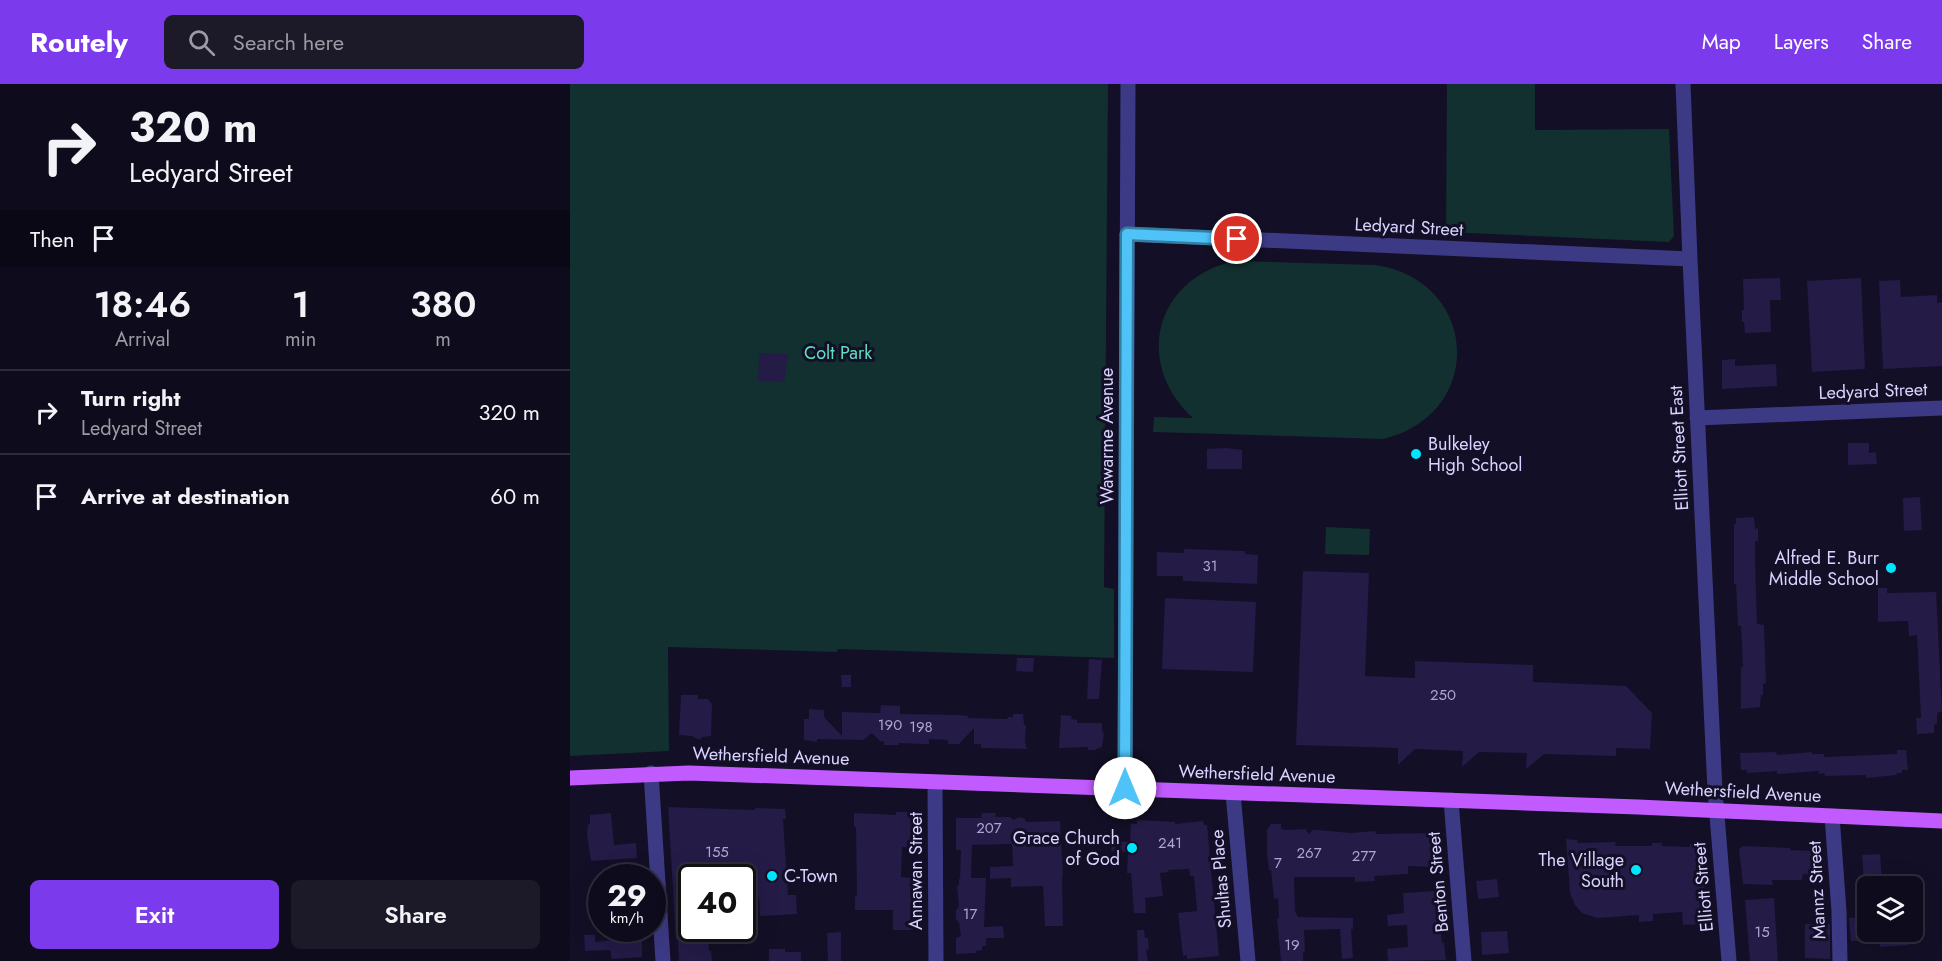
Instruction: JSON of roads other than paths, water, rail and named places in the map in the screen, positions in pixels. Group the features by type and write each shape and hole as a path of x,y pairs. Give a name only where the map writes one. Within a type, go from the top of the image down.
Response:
{"main road":[{"name":"Wethersfield Avenue","path":"570,778 689,773 1451,800 1942,821"}],"street":[{"name":"Wawarme Avenue","path":"1125,788 1128,84"},
{"name":"Elliott Street East","path":"1683,84 1716,811"},
{"name":"Ledyard Street","path":"1127,234 1690,260"},
{"name":"Ledyard Street","path":"1697,418 1942,408"},
{"path":"651,773 663,961"},
{"name":"Annawan Street","path":"935,782 936,961"},
{"name":"Shultas Place","path":"1233,792 1248,961"},
{"name":"Benton Street","path":"1451,800 1464,961"},
{"name":"Elliott Street","path":"1716,811 1729,961"},
{"name":"Mannz Street","path":"1832,816 1840,961"}],"place":[{"name":"Bulkeley High School","path":"1416,454"},
{"name":"Alfred E. Burr Middle School","path":"1891,568"},
{"name":"Grace Church of God","path":"1132,848"},
{"name":"The Village South","path":"1636,870"},
{"name":"C-Town","path":"772,876"}],"park label":[{"name":"Colt Park","path":"838,353"}]}
